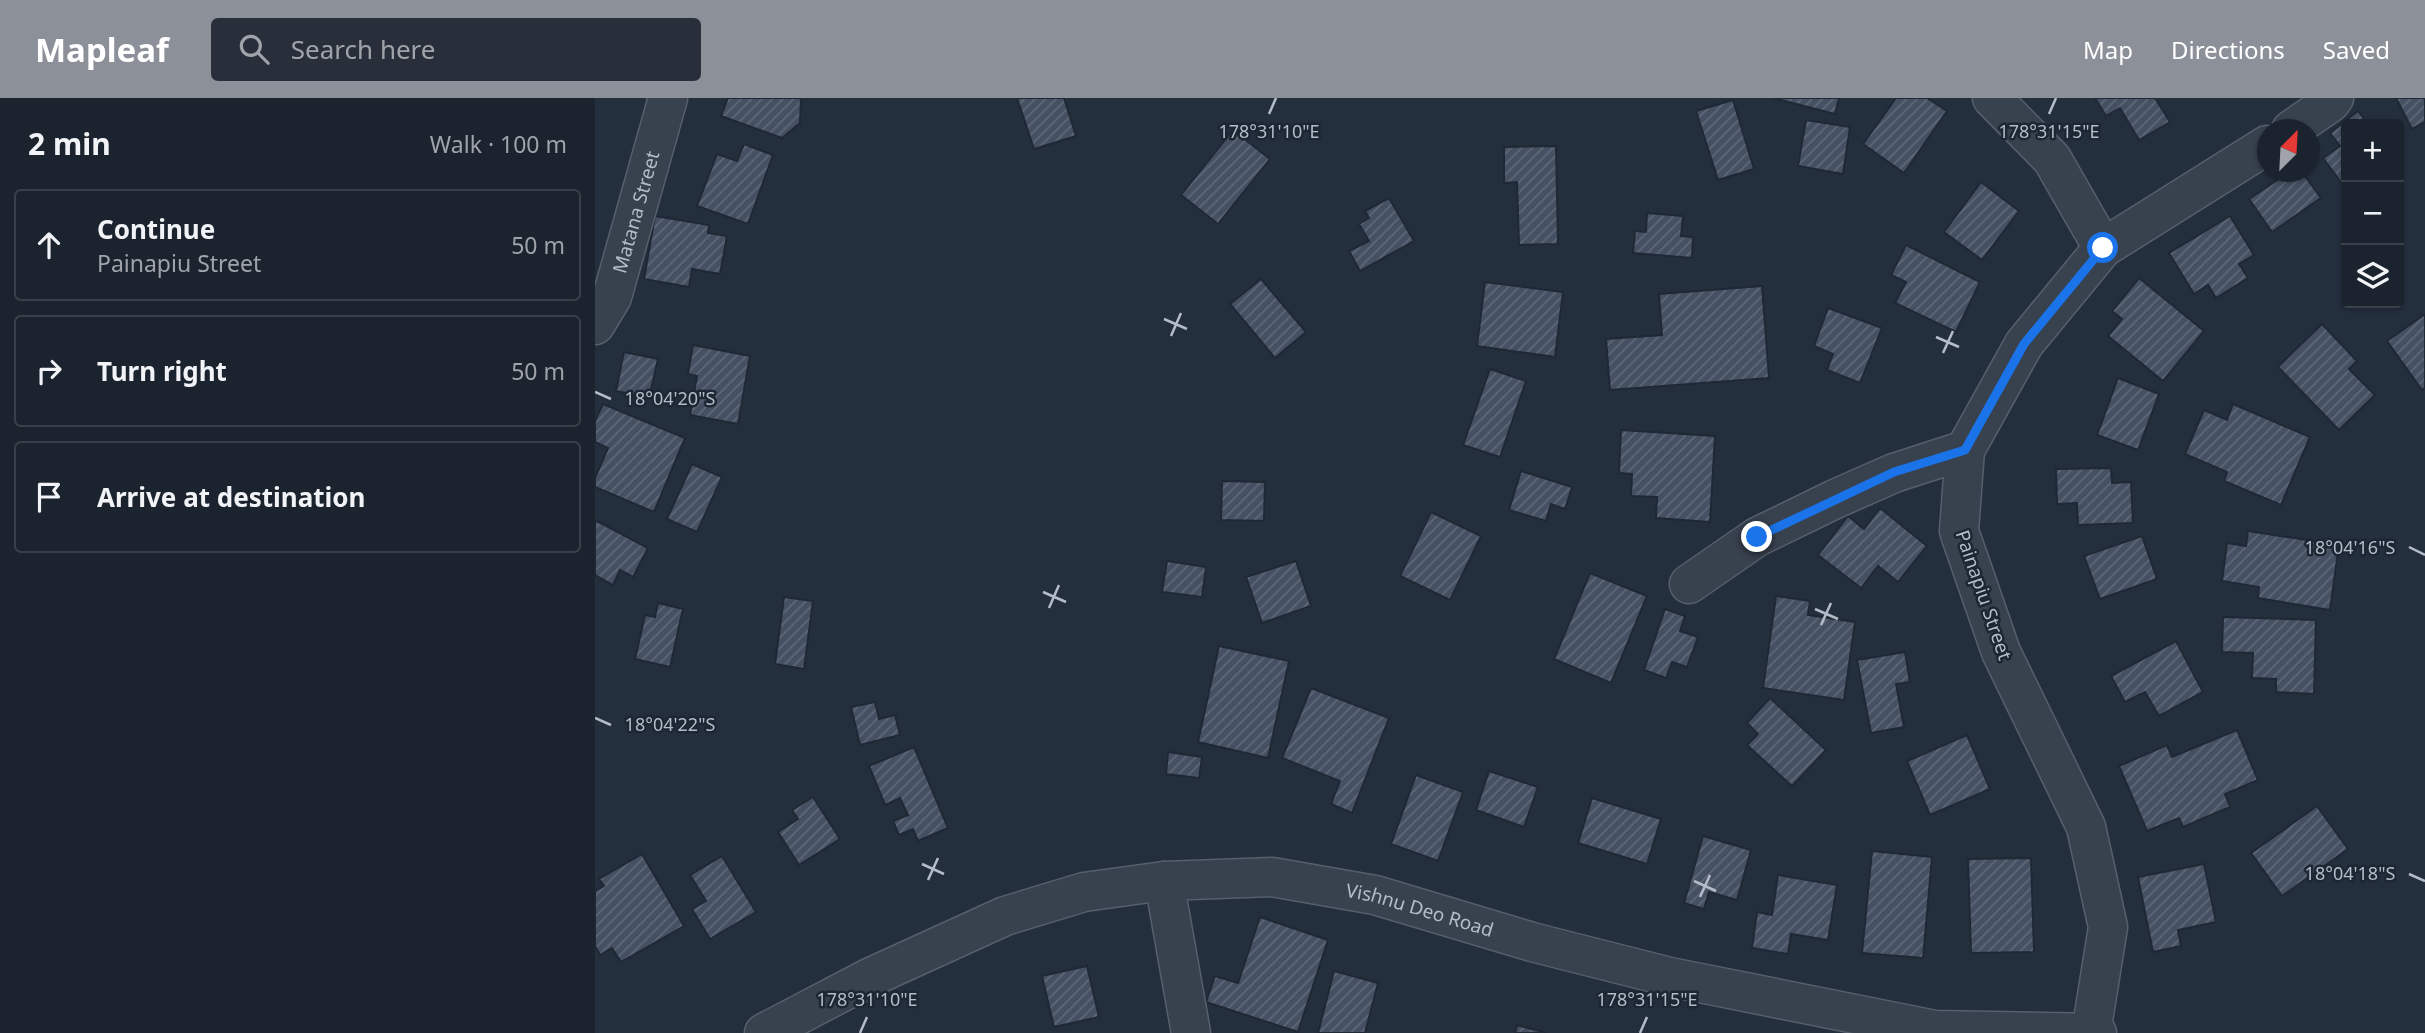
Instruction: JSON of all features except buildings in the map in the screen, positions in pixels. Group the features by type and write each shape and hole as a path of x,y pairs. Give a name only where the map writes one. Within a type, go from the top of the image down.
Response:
{"street":[{"name":"Matana Street","path":"595,325 612,296 669,98"},
{"path":"1992,98 2052,159 2103,248"},
{"path":"2307,119 2334,98"},
{"name":"Painapiu Street","path":"2091,1032 2108,927 2086,827 2001,652 1959,531 1965,450 2024,344 2103,248 2257,151"},
{"path":"1689,584 1757,537 1894,472 1965,450"},
{"name":"Vishnu Deo Road","path":"764,1033 869,978 1005,916 1084,892 1164,881 1272,877 1375,895 1532,942 1670,977 1935,1031 2097,1033"},
{"path":"1164,881 1191,1033"}],"route":[{"path":"1757,537 1894,472 1965,450 2024,344 2103,248"}]}
